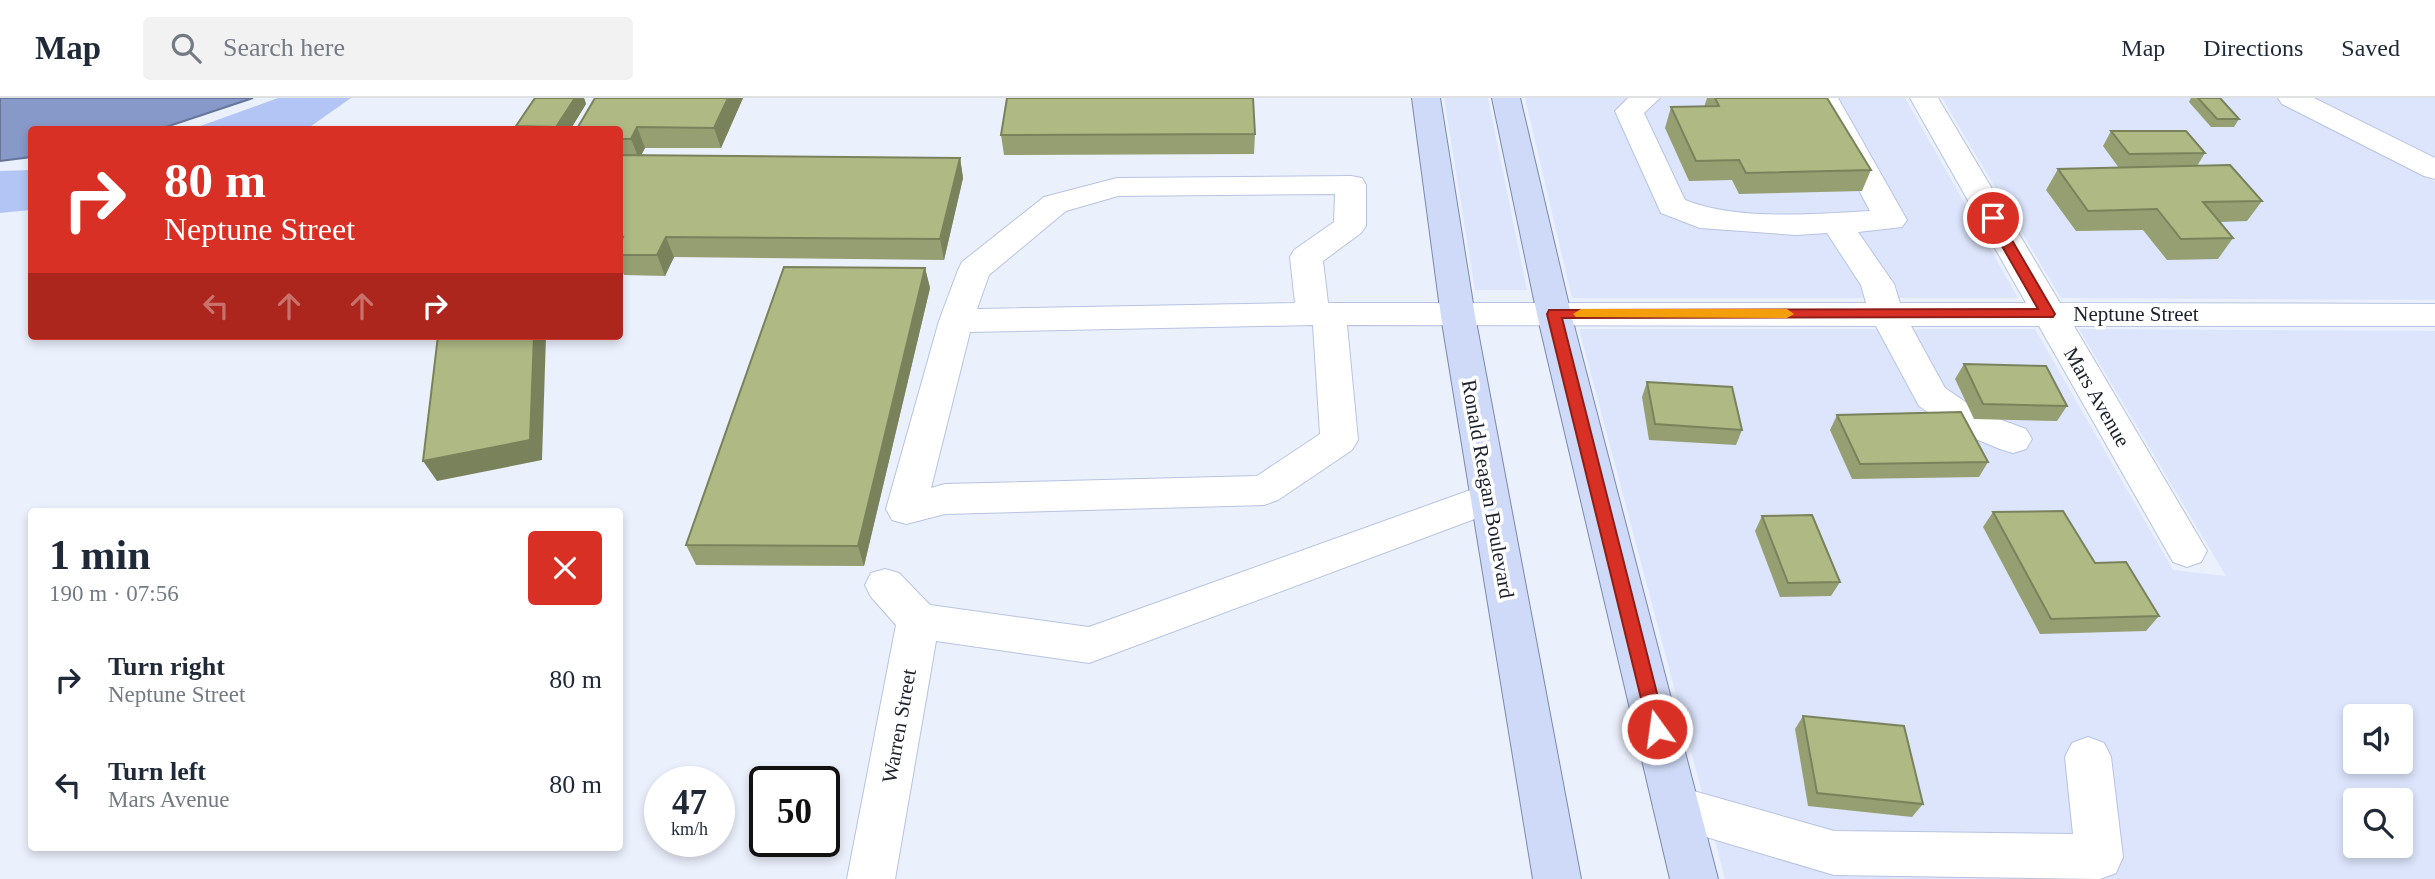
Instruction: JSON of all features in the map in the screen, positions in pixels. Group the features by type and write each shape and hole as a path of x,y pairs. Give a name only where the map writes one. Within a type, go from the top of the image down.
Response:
{"main road":[{"name":"Ronald Reagan Boulevard","path":"1426,98 1458,316 1557,879"},
{"path":"1507,98 1554,314 1694,879"}],"street":[{"path":"1646,98 1629,111 1672,206 1700,218 1796,225 1891,220 1824,98"},
{"name":"Mars Avenue","path":"1924,98 2187,551"},
{"path":"2292,98 2435,170"},
{"path":"1351,185 1350,226 1306,257 1321,314 1339,440 1264,490 946,499 906,509 956,321 974,270 1055,204 1117,187 1351,185"},
{"path":"1836,223 1877,284 1887,314 1932,397 1967,421 2012,439"},
{"name":"Neptune Street","path":"956,321 1321,314 2435,315"},
{"path":"885,585 918,621 1090,645 1490,498"},
{"name":"Warren Street","path":"871,879 918,621"},
{"path":"1676,807 1834,853 2098,857 2088,757"}],"shaded area":[{"path":"0,98 253,98 169,126 28,126 28,157 0,161"},
{"path":"278,98 351,98 311,126 200,126"},
{"path":"1444,98 1488,98 1527,290 1475,290"},
{"path":"1525,98 1905,98 2018,298 1572,298"},
{"path":"1942,98 2435,98 2435,159 2409,165 2435,182 2435,300 2061,298"},
{"path":"28,170 28,210 0,213 0,171"},
{"path":"1579,329 2035,329 2173,570 2226,576 2079,329 2435,331 2435,879 1725,879"}],"building":[{"path":"535,98 575,98 557,126 516,126"},
{"path":"595,98 728,98 714,128 637,127 631,139 623,139 623,126 579,126"},
{"path":"1007,98 1253,98 1255,134 1001,135"},
{"path":"1715,98 1827,98 1871,170 1746,173 1739,160 1696,161 1671,107 1719,106"},
{"path":"2198,98 2220,98 2239,119 2217,119"},
{"path":"2111,131 2186,131 2205,153 2129,154"},
{"path":"623,155 960,158 940,239 666,237 657,255 623,255"},
{"path":"2230,165 2262,201 2203,202 2233,238 2181,239 2157,209 2088,211 2058,169"},
{"path":"784,267 925,268 858,546 686,545"},
{"path":"438,340 534,340 530,440 423,461"},
{"path":"1964,364 2046,366 2067,406 1983,404"},
{"path":"1647,382 1732,387 1742,430 1655,424"},
{"path":"1961,412 1988,462 1860,464 1837,415"},
{"path":"2063,511 2095,563 2126,562 2159,616 2051,619 1993,512"},
{"path":"1812,515 1840,582 1788,583 1762,516"},
{"path":"1803,716 1904,726 1923,804 1817,793"}],"slow traffic":[{"path":"1581,314 1787,314"}],"route":[{"path":"1657,729 1554,314 2048,314 1993,218"}]}
